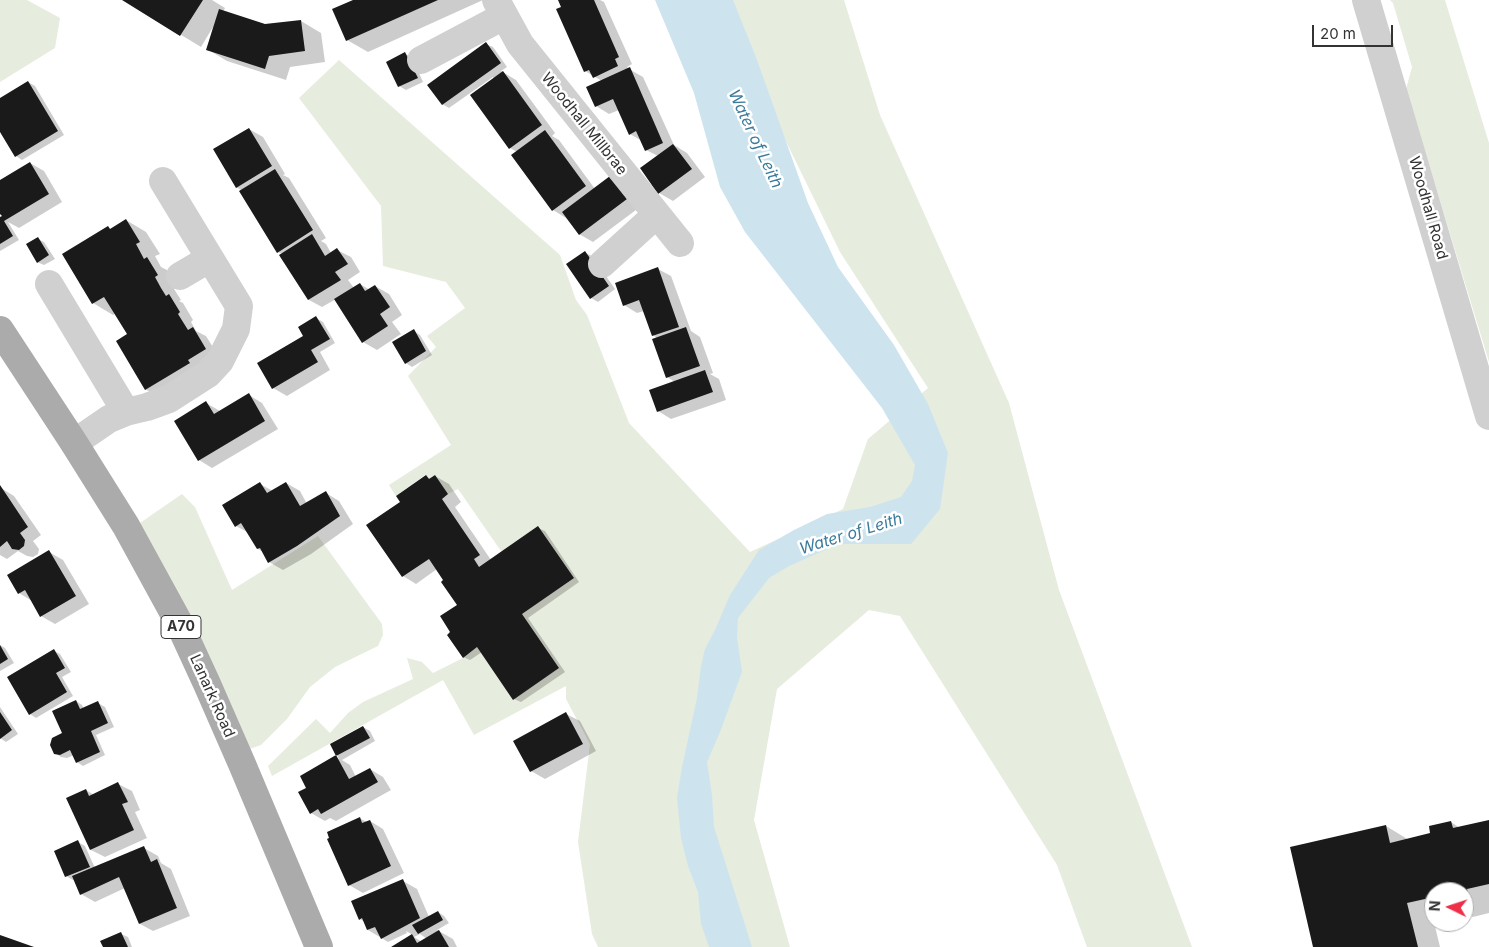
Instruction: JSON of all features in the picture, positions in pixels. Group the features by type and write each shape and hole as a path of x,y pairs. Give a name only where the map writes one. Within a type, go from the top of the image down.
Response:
{"main road":[{"name":"Lanark Road","path":"0,330 126,526 178,621 242,764 319,947"}],"street":[{"name":"Woodhall Road","path":"1366,0 1489,416"},
{"path":"421,60 500,8"},
{"name":"Woodhall Millbrae","path":"500,8 520,44 680,243"},
{"path":"74,443 109,419 168,399 208,374 220,361 236,329 239,306 163,181"},
{"path":"602,264 656,215"},
{"path":"180,276 209,258"},
{"path":"49,284 126,412"}],"shaded area":[{"path":"0,0 27,0 60,18 55,48 0,82"},
{"path":"717,0 844,0 880,115 1009,403 1059,590 1192,947 1087,947 1057,865 900,616 869,610 777,689 754,820 790,947 598,947 592,934 578,842 590,744 566,699 566,686 474,735 443,680 272,776 268,766 316,719 330,733 348,713 363,702 413,679 407,658 422,662 433,673 463,658 477,647 514,699 559,668 522,614 568,582 501,551 458,489 448,494 435,475 429,479 425,475 396,496 389,485 451,445 408,376 436,347 427,336 465,308 446,282 383,266 381,206 299,98 339,60 560,255 576,300 587,315 629,423 750,552 843,509 868,439 928,388 840,252"},
{"path":"1390,0 1445,0 1489,143 1489,362 1406,89 1412,67 1393,3"},
{"path":"182,494 195,507 232,590 318,536 382,624 383,635 378,646 335,667 310,687 287,719 261,745 238,753 137,525"}],"water":[{"name":"Water of Leith","path":"655,0 733,0 757,60 808,203 838,267 894,345 928,404 948,453 940,509 911,544 839,544 789,566 769,578 738,618 737,637 742,672 707,762 714,827 752,947 709,947 701,924 698,892 688,866 681,838 677,798 705,649 730,595 759,550 827,514 870,507 901,497 912,481 915,465 882,408 745,232 720,187 694,93"}],"building":[{"path":"122,0 203,0 180,36"},
{"path":"353,0 438,0 346,41 332,9"},
{"path":"558,0 594,0 619,57 615,59 618,66 593,78 589,70 584,72 556,9 561,7"},
{"path":"219,9 265,24 301,20 305,51 269,56 265,69 206,50"},
{"path":"486,42 501,63 442,105 427,85"},
{"path":"405,52 418,78 398,87 386,62"},
{"path":"630,67 663,143 645,151 636,131 629,135 613,99 595,107 586,87"},
{"path":"503,71 542,125 509,149 470,95"},
{"path":"28,81 58,131 15,157 0,132 0,98"},
{"path":"249,128 272,166 236,188 213,149"},
{"path":"545,130 586,186 552,211 511,155"},
{"path":"673,144 692,169 658,194 640,168"},
{"path":"30,162 49,194 4,221 13,236 0,244 0,217 2,216 0,214 0,180"},
{"path":"275,169 313,230 277,253 239,191"},
{"path":"610,176 627,199 579,235 562,212"},
{"path":"126,219 140,242 136,244 144,259 147,257 158,275 155,277 161,288 166,296 169,294 188,330 193,327 206,349 188,360 190,363 145,390 116,341 127,334 104,297 92,304 62,254 108,226 110,229"},
{"path":"312,234 325,256 337,248 348,264 335,272 341,280 308,300 279,255"},
{"path":"38,237 49,255 37,263 26,244"},
{"path":"585,251 609,286 590,299 566,264"},
{"path":"658,267 679,327 652,336 639,300 623,306 615,283"},
{"path":"360,283 365,291 375,285 390,307 380,314 388,326 362,343 334,299"},
{"path":"316,316 330,339 311,350 318,362 272,389 257,363 303,336 298,327"},
{"path":"686,327 700,366 666,378 652,339"},
{"path":"414,329 426,351 405,364 392,342"},
{"path":"705,370 713,392 657,412 649,390"},
{"path":"249,393 265,421 198,461 174,421 206,401 214,414"},
{"path":"426,475 429,479 435,475 448,494 442,499 480,555 474,559 479,567 538,526 574,578 522,614 559,668 513,700 477,647 463,658 447,635 450,632 440,616 457,605 441,582 443,580 429,559 402,577 366,525 400,502 396,496"},
{"path":"260,482 267,493 286,482 300,506 326,491 340,516 297,546 268,563 260,548 257,549 241,523 235,527 222,505"},
{"path":"0,485 28,527 20,533 25,540 24,546 19,550 12,549 7,541 0,547"},
{"path":"49,550 76,596 40,617 25,590 18,594 7,575"},
{"path":"0,645 8,659 0,664"},
{"path":"54,649 65,668 56,673 67,692 29,715 7,677"},
{"path":"76,700 80,709 98,701 108,723 91,731 100,752 76,763 70,750 60,755 54,754 50,745 52,738 62,733 52,711"},
{"path":"0,712 12,730 0,739"},
{"path":"566,712 583,744 530,772 513,741"},
{"path":"363,726 370,738 336,756 330,744"},
{"path":"336,755 349,779 370,768 378,782 321,814 318,809 310,814 298,792 306,788 300,776"},
{"path":"118,782 128,802 122,804 134,830 90,850 66,798 86,789 89,796"},
{"path":"360,817 362,823 370,820 391,866 348,886 327,839 329,838 327,832"},
{"path":"1489,820 1489,884 1474,887 1474,882 1424,882 1424,899 1407,903 1418,947 1313,947 1290,847 1386,825 1390,843 1430,833 1429,826 1451,821 1453,828"},
{"path":"78,840 90,867 65,877 54,851"},
{"path":"144,846 151,862 157,859 177,908 139,924 119,877 80,895 72,876"},
{"path":"403,879 420,918 381,939 375,927 367,930 362,918 359,920 351,901"},
{"path":"438,911 443,920 418,934 412,925"},
{"path":"439,930 449,947 391,947 412,934 417,943"},
{"path":"121,932 128,947 103,947 100,941"},
{"path":"0,935 34,947 0,947"}]}
